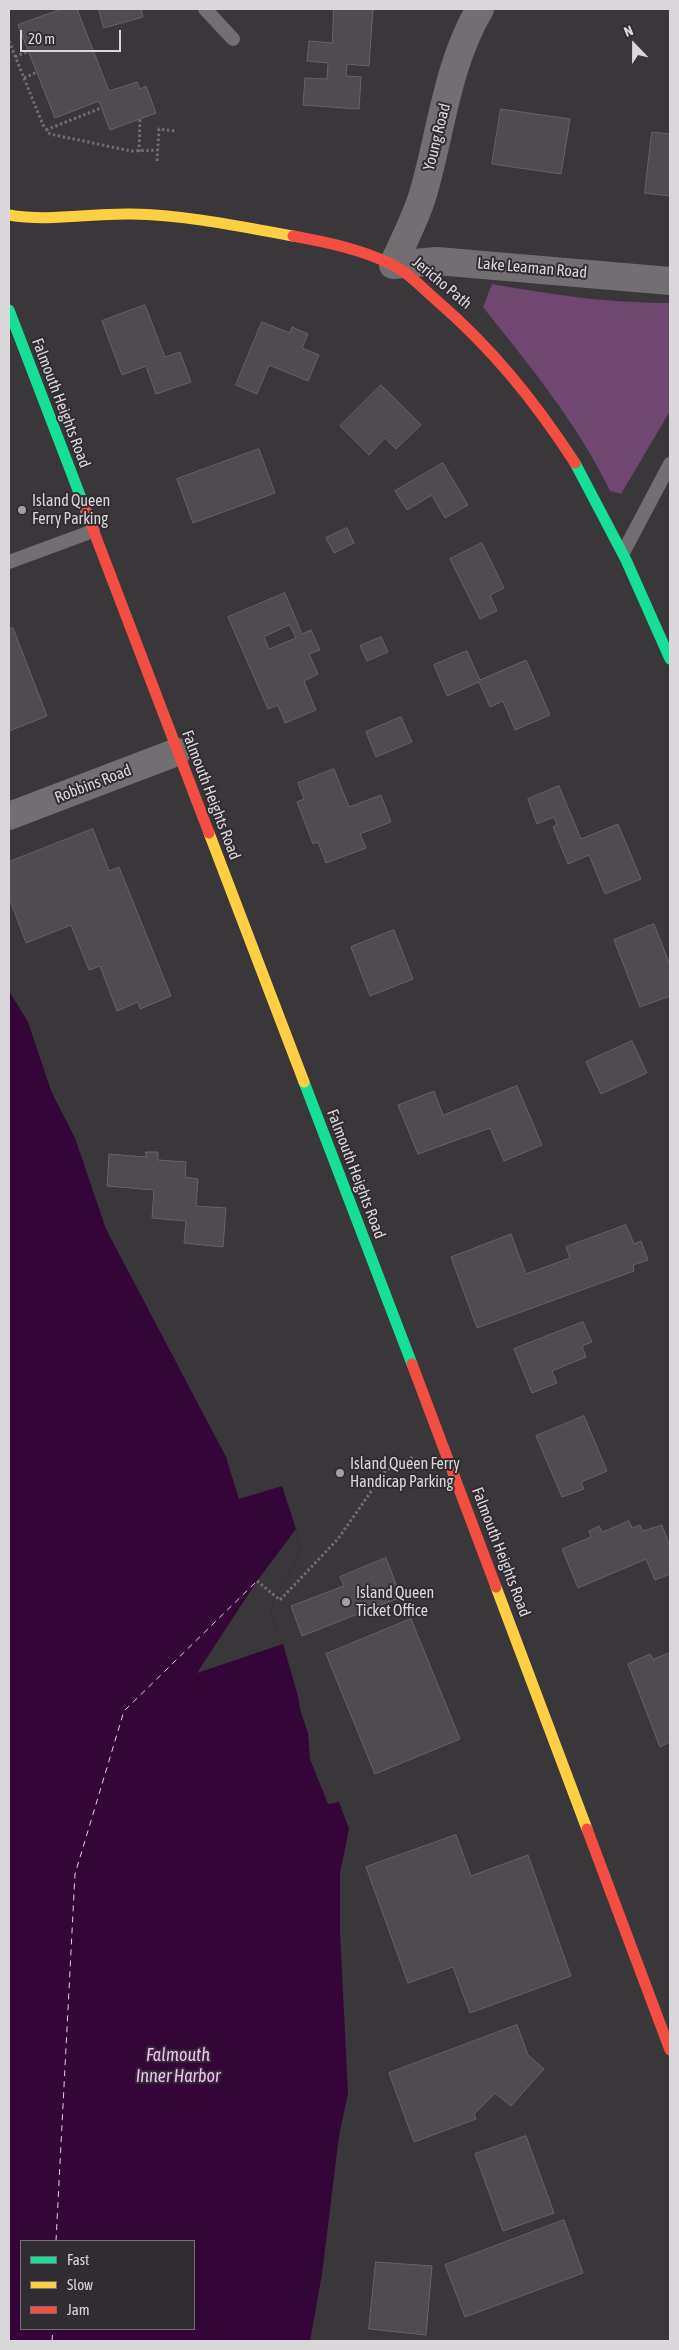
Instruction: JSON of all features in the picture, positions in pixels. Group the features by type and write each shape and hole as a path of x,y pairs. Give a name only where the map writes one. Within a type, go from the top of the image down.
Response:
{"main road":[{"name":"Jericho Path","path":"9,215 31,218 90,214 199,218 351,248 394,265 468,326 514,377 544,415 584,476 624,552 670,659"},
{"name":"Falmouth Heights Road","path":"9,310 452,1469 670,2050"}],"street":[{"name":"Young Road","path":"394,265 422,196 453,74 480,9"},
{"name":"Lake Leaman Road","path":"394,265 445,261 670,281"},
{"name":"Robbins Road","path":"9,816 177,752"}],"lane":[{"path":"205,9 233,39"},
{"path":"624,552 670,464"},
{"path":"9,562 93,531"}],"path":[{"path":"9,41 46,130 55,135 139,152 157,150"},
{"path":"15,57 28,51"},
{"path":"24,78 37,72"},
{"path":"46,130 101,108"},
{"path":"139,152 140,119"},
{"path":"157,161 159,129 175,131"},
{"path":"258,1582 280,1600 338,1539 386,1470 420,1454"}],"shaded area":[{"path":"492,284 581,298 624,302 670,303 670,411 621,494 610,491 568,419 535,373 483,307"}],"water":[{"name":"Falmouth Inner Harbor","path":"9,991 28,1022 52,1093 75,1138 106,1229 226,1457 239,1499 282,1486 296,1529 300,1553 274,1600 271,1614 283,1644 308,1733 310,1759 328,1804 339,1802 349,1829 340,1873 340,1932 348,2093 339,2136 322,2274 310,2341 9,2341"}],"pier":[{"path":"296,1529 300,1553 274,1600 271,1614 283,1644 197,1673 257,1581"}],"building":[{"path":"62,9 77,9 109,91 137,82 140,89 146,86 156,113 110,130 99,101 55,118 18,25"},
{"path":"99,9 141,9 143,17 104,28"},
{"path":"334,9 373,9 369,66 347,64 346,76 361,77 359,109 303,105 305,78 327,79 328,63 307,61 309,41 332,43"},
{"path":"501,109 570,119 561,174 492,164"},
{"path":"652,132 670,134 670,196 645,193"},
{"path":"145,305 165,357 180,352 191,382 156,394 146,366 122,375 102,321"},
{"path":"262,322 290,333 292,327 308,334 302,348 319,355 308,381 269,365 257,394 236,385"},
{"path":"381,385 421,425 396,449 385,438 369,455 340,426"},
{"path":"259,449 275,493 193,523 177,479"},
{"path":"443,463 468,505 445,518 432,495 407,510 395,491"},
{"path":"347,528 354,543 334,553 326,538"},
{"path":"482,543 504,588 490,595 497,611 480,619 450,559"},
{"path":"285,593 302,634 311,630 320,650 309,654 318,674 304,681 316,710 285,723 278,705 268,709 228,617","holes":["290,625 296,638 269,649 264,637"]},
{"path":"13,628 47,716 9,731 9,630"},
{"path":"381,637 388,652 367,661 360,646"},
{"path":"467,651 480,680 526,660 550,715 515,730 503,701 490,707 479,682 447,696 434,665"},
{"path":"401,717 412,742 376,757 366,732"},
{"path":"334,769 349,807 381,795 391,822 360,834 366,848 326,863 318,842 313,844 297,802 304,799 298,783"},
{"path":"559,786 581,839 618,824 641,879 605,894 589,855 568,864 553,827 557,825 554,817 537,824 528,799"},
{"path":"93,829 109,871 119,867 171,996 140,1009 138,1002 117,1011 100,966 89,970 71,925 26,943 9,897 9,862"},
{"path":"654,924 670,965 670,996 640,1007 614,940"},
{"path":"394,930 413,979 370,996 351,947"},
{"path":"632,1041 647,1073 601,1094 586,1062"},
{"path":"517,1086 542,1145 504,1161 490,1128 418,1154 398,1105 434,1091 443,1115"},
{"path":"146,1152 158,1152 158,1160 186,1162 185,1177 198,1179 196,1206 226,1208 223,1247 184,1243 186,1221 152,1218 154,1190 107,1186 109,1154 146,1157"},
{"path":"626,1225 634,1244 641,1241 648,1260 633,1265 634,1271 477,1328 451,1257 511,1234 526,1274 570,1258 566,1247"},
{"path":"583,1322 592,1342 582,1346 586,1357 552,1371 557,1383 532,1393 514,1349"},
{"path":"584,1416 607,1471 581,1482 584,1489 562,1497 536,1436"},
{"path":"629,1521 632,1528 640,1525 643,1531 662,1525 670,1547 670,1574 655,1580 646,1559 578,1588 562,1549 591,1537 589,1531 599,1526 602,1532"},
{"name":"Island Queen Ticket Office","path":"386,1558 401,1597 302,1636 291,1606 344,1586 340,1577"},
{"path":"411,1619 460,1739 375,1774 326,1654"},
{"path":"670,1653 670,1742 660,1747 628,1664 650,1654 653,1659"},
{"path":"456,1835 471,1876 528,1855 571,1976 470,2013 453,1967 408,1983 366,1867"},
{"path":"517,2025 528,2055 544,2069 511,2106 495,2093 474,2114 476,2119 414,2142 389,2073"},
{"path":"526,2136 554,2213 503,2231 475,2154"},
{"path":"564,2220 583,2273 465,2317 445,2265"},
{"path":"376,2262 432,2266 426,2335 369,2329"}],"ferry route":[{"path":"56,2240 75,1874 124,1711 257,1581"},
{"path":"52,2341 53,2330"}],"traffic: fast":[{"path":"9,310 86,511"},
{"path":"575,463 626,560 670,659"},
{"path":"304,1082 412,1364"}],"traffic: slow":[{"path":"9,215 39,218 116,214 172,216 293,236"},
{"path":"209,833 304,1082"},
{"path":"496,1587 587,1829"}],"traffic: jam":[{"path":"293,236 367,254 391,264 409,275 494,356 528,396 575,463"},
{"path":"86,511 209,833"},
{"path":"412,1364 496,1587"},
{"path":"587,1829 670,2050"}],"place":[{"name":"Island Queen Ferry Parking","path":"22,510"},
{"name":"Island Queen Ferry Handicap Parking","path":"340,1473"},
{"name":"Island Queen Ticket Office","path":"346,1602"}]}
